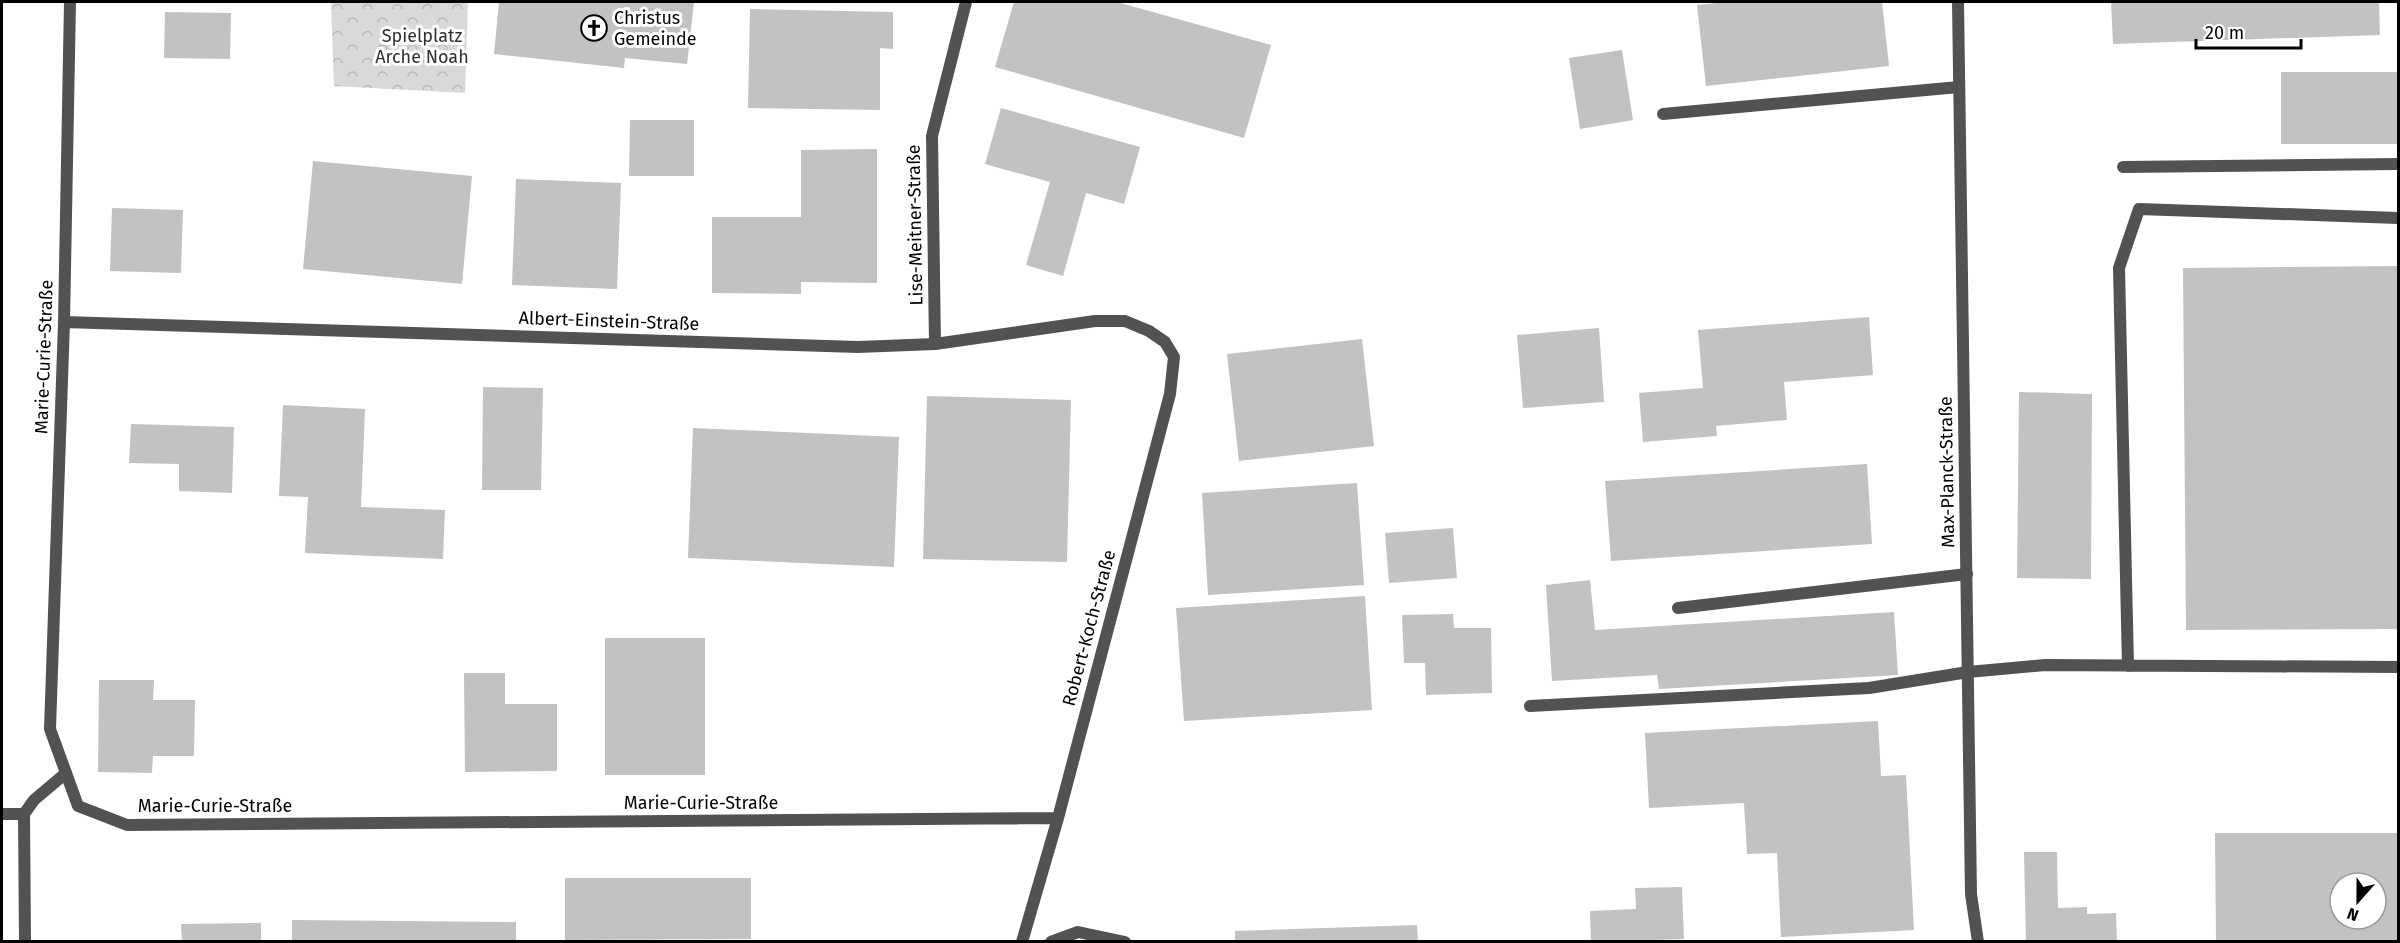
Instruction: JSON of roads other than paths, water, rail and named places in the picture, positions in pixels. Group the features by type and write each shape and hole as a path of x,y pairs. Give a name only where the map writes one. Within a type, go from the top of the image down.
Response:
{"street":[{"name":"Marie-Curie-Straße","path":"70,2 64,322 50,729 78,806 127,825 1058,818"},
{"name":"Lise-Meitner-Straße","path":"935,344 932,136 966,2"},
{"name":"Max-Planck-Straße","path":"1958,2 1971,894 1978,942"},
{"path":"1663,114 1959,87"},
{"path":"2123,167 2398,164"},
{"path":"2127,666 2119,268 2139,209 2398,218"},
{"name":"Albert-Einstein-Straße","path":"64,322 858,347 935,344 1095,321 1125,321 1149,331"},
{"name":"Robert-Koch-Straße","path":"1022,942 1058,818 1174,375 1174,357 1165,342 1149,331"},
{"path":"1678,609 1967,574"},
{"path":"1530,706 1869,688 1968,672 2045,665 2398,667"},
{"path":"25,942 24,814 34,800 66,773"},
{"path":"2,814 24,814"},
{"path":"1051,942 1078,932 1125,942"}],"place":[{"name":"Christus Gemeinde","path":"594,28"}],"park label":[{"name":"Spielplatz Arche Noah","path":"422,46"}]}
